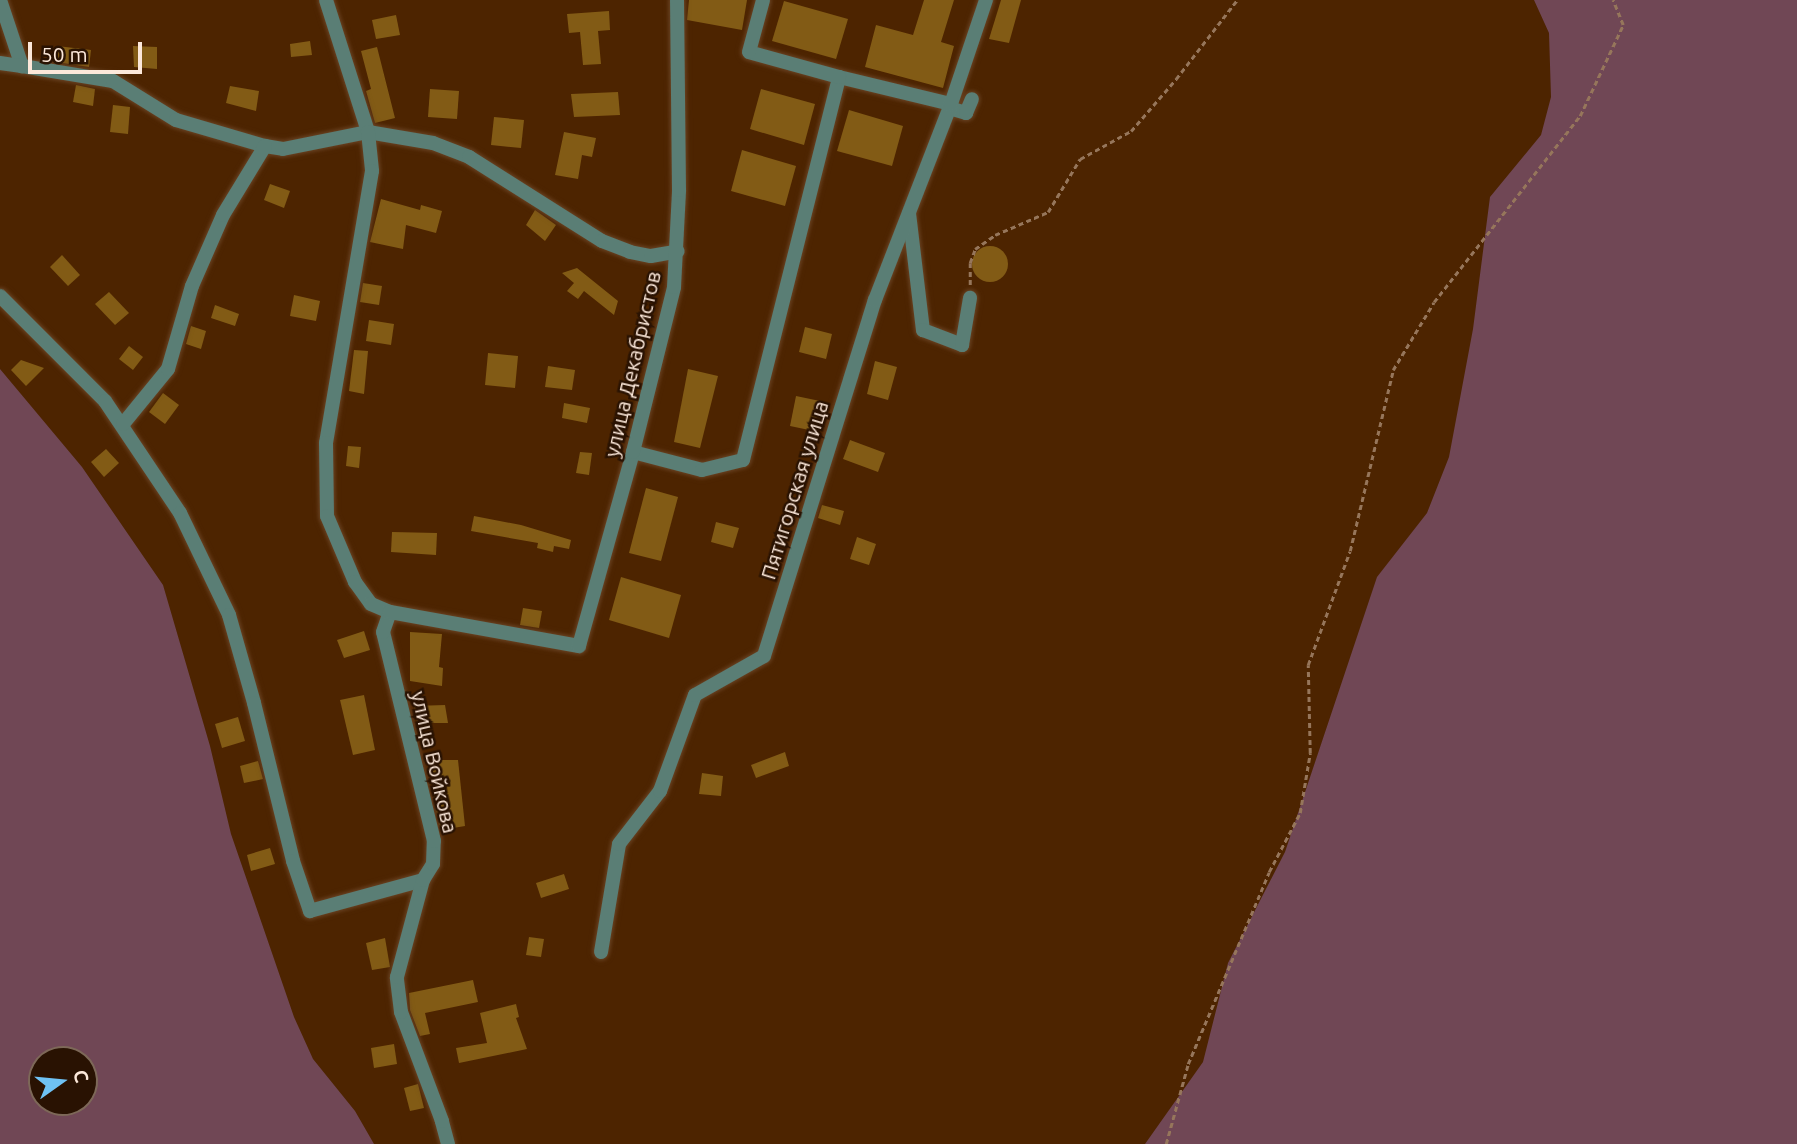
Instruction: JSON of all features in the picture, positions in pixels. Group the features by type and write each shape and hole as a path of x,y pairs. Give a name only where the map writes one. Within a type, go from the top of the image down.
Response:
{"street":[{"path":"326,0 368,132 372,171 326,443 327,516 355,582 371,604 390,612"},
{"name":"улица Декабристов","path":"390,612 579,646 634,452 674,287 678,251 677,0"},
{"path":"763,0 749,52 950,106 966,113 972,99"},
{"name":"Пятигорская улица","path":"601,952 619,844 660,791 695,695 764,656 875,300 950,106 986,0"},
{"path":"0,1 22,66"},
{"path":"0,63 113,81 176,120 265,146 283,149 368,132 433,143 469,157 611,245 651,256 678,251"},
{"path":"634,452 702,470 743,460 839,77"},
{"path":"123,424 168,369 192,286 207,250 223,215 265,146"},
{"path":"909,212 923,330 962,345 970,298"},
{"path":"0,296 105,401 123,424 180,513 229,615 293,861 310,911 423,880"},
{"name":"улица Войкова","path":"390,612 383,632 434,841 433,864 423,880 397,977 401,1012 448,1144"}],"path":[{"path":"970,298 970,263 975,249 995,235 1048,212 1080,159 1131,131 1177,79 1237,0"},
{"path":"1166,1144 1188,1064 1269,872 1300,813 1310,754 1308,665 1350,551 1393,370 1434,302 1580,117 1623,25 1613,0"}],"shaded area":[{"path":"1534,0 1797,0 1797,1144 1145,1144 1203,1062 1228,963 1285,852 1377,577 1427,513 1449,457 1473,329 1490,197 1541,135 1551,97 1549,33"},
{"path":"0,369 82,467 163,585 210,746 231,834 294,1017 313,1059 355,1111 374,1144 0,1144"}],"building":[{"path":"689,0 747,0 742,30 687,20"},
{"path":"924,0 954,0 941,42 954,46 943,88 865,67 876,25 913,35"},
{"path":"1001,0 1021,0 1009,43 989,39"},
{"path":"784,1 848,19 836,59 772,41"},
{"path":"609,11 610,30 598,31 601,64 583,65 580,32 569,33 567,14"},
{"path":"396,15 400,35 376,39 372,20"},
{"path":"310,41 312,55 291,57 290,44"},
{"path":"57,46 91,50 89,67 56,62"},
{"path":"133,46 157,47 157,69 134,67"},
{"path":"377,47 395,118 375,123 366,91 371,89 361,51"},
{"path":"76,85 95,89 93,106 73,102"},
{"path":"230,86 259,91 256,111 226,103"},
{"path":"430,89 459,91 457,119 428,117"},
{"path":"761,89 815,104 804,145 750,129"},
{"path":"618,92 620,115 574,117 571,94"},
{"path":"113,105 130,107 128,134 110,132"},
{"path":"849,110 903,126 892,166 837,151"},
{"path":"494,117 524,120 521,148 491,145"},
{"path":"564,132 596,138 592,157 582,155 578,179 555,175"},
{"path":"742,150 796,166 785,206 731,191"},
{"path":"270,184 290,191 284,208 264,200"},
{"path":"381,199 420,210 421,205 442,211 436,233 406,225 403,249 370,242"},
{"path":"535,210 556,225 545,241 526,225"},
{"path":"990,246 1003,251 1008,264 1003,277 990,282 977,277 972,264 977,251"},
{"path":"62,255 80,275 68,286 50,267"},
{"path":"577,268 618,301 614,315 584,291 578,299 567,291 574,283 562,273"},
{"path":"363,283 382,286 379,305 360,302"},
{"path":"109,292 129,313 115,325 95,304"},
{"path":"294,295 320,301 316,321 290,316"},
{"path":"215,305 239,314 235,326 211,318"},
{"path":"369,320 394,324 391,345 366,341"},
{"path":"191,326 206,331 201,349 186,344"},
{"path":"805,327 832,334 826,359 799,352"},
{"path":"129,346 143,357 133,370 119,359"},
{"path":"354,350 368,351 364,394 349,391"},
{"path":"488,353 518,356 515,388 485,385"},
{"path":"21,360 44,368 26,386 11,370"},
{"path":"875,361 897,367 888,400 867,394"},
{"path":"548,366 575,370 572,390 545,387"},
{"path":"688,369 718,376 700,448 674,442"},
{"path":"163,393 179,405 165,424 149,412"},
{"path":"796,396 820,401 814,431 790,426"},
{"path":"564,403 590,408 587,423 562,418"},
{"path":"850,440 885,453 878,472 843,459"},
{"path":"348,446 361,447 359,468 346,466"},
{"path":"106,449 119,463 104,477 91,462"},
{"path":"580,452 592,453 589,475 576,473"},
{"path":"646,488 678,497 661,561 629,553"},
{"path":"822,505 844,511 840,525 818,518"},
{"path":"474,516 521,525 571,540 569,549 554,546 553,552 537,548 538,543 471,531"},
{"path":"716,522 739,528 733,548 711,542"},
{"path":"392,532 437,533 436,555 391,552"},
{"path":"857,537 876,544 869,565 850,559"},
{"path":"621,577 681,595 669,638 609,620"},
{"path":"523,608 542,611 539,628 520,625"},
{"path":"364,631 370,650 344,658 337,640"},
{"path":"410,632 442,634 439,667 443,668 442,686 410,681"},
{"path":"364,695 375,750 353,755 340,700"},
{"path":"445,705 448,723 417,723 414,706"},
{"path":"238,717 245,741 222,748 215,724"},
{"path":"785,752 789,766 756,778 751,765"},
{"path":"432,760 458,760 465,826 441,830 434,802"},
{"path":"258,761 263,779 244,783 240,766"},
{"path":"702,773 723,776 721,796 699,794"},
{"path":"270,848 275,864 251,871 247,855"},
{"path":"564,874 569,889 541,898 536,883"},
{"path":"529,937 544,939 541,957 526,955"},
{"path":"385,938 390,967 372,970 366,943"},
{"path":"473,980 478,1002 425,1013 430,1034 420,1036 410,1010 409,993"},
{"path":"516,1004 519,1017 516,1018 527,1049 459,1063 456,1048 487,1043 480,1013"},
{"path":"394,1044 397,1064 374,1068 371,1048"},
{"path":"418,1084 424,1108 410,1111 404,1088"}]}
